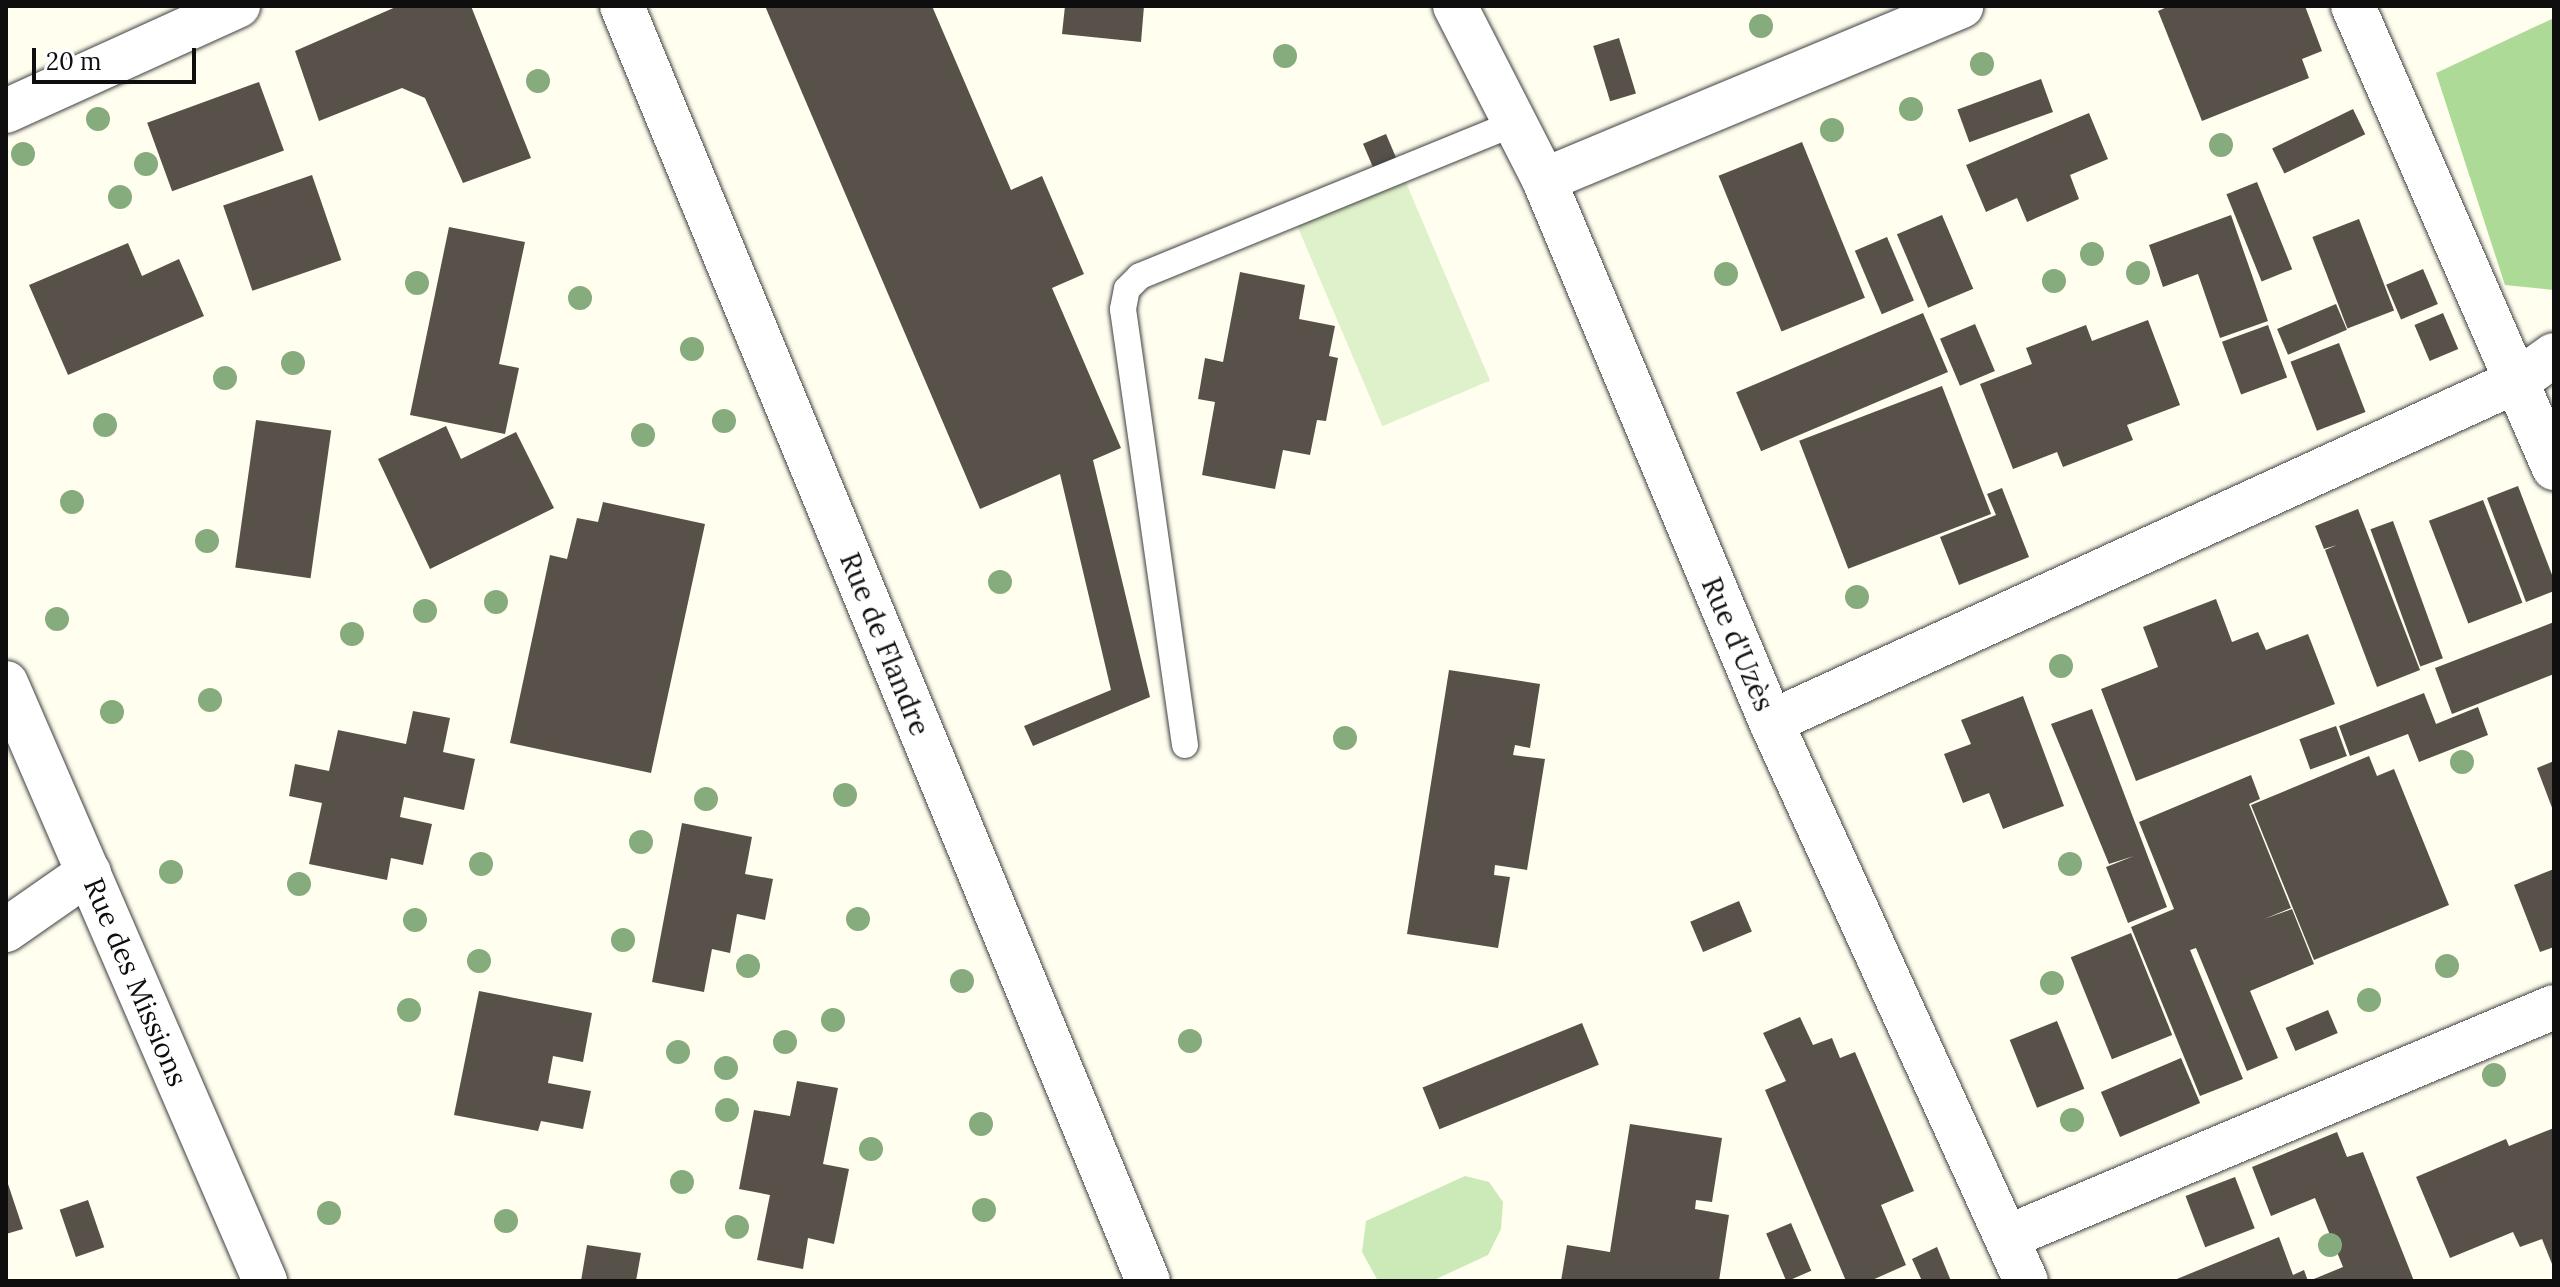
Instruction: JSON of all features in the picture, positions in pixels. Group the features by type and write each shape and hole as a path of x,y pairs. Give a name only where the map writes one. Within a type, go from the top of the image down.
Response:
{"street":[{"path":"6,111 238,6"},
{"name":"Rue de Flandre","path":"622,6 1148,1281"},
{"name":"Rue d'Uzès","path":"1455,6 1512,124 1544,180 1771,722 2010,1236 2026,1281"},
{"path":"1544,180 1961,6"},
{"path":"2353,6 2519,380 2554,468"},
{"path":"1771,722 2519,380 2554,355"},
{"name":"Rue des Missions","path":"6,683 265,1281"},
{"path":"6,930 89,872"},
{"path":"2010,1236 2554,1007"}],"lane":[{"path":"1185,745 1123,309 1127,289 1140,276 1512,124"}],"green space":[{"path":"2554,18 2554,290 2505,285 2436,73"},
{"path":"1399,166 1490,380 1382,426 1291,212"},
{"path":"1465,1176 1489,1182 1503,1202 1501,1229 1488,1255 1432,1281 1378,1281 1362,1252 1366,1221"}],"building":[{"path":"398,6 471,6 531,158 463,183 425,98 402,88 319,121 295,51"},
{"path":"765,6 932,6 1011,190 1042,176 1084,274 1052,288 1121,448 1093,460 1150,697 1033,746 1024,726 1111,690 1060,474 980,509"},
{"path":"1065,6 1144,6 1141,42 1062,34"},
{"path":"2169,6 2305,6 2322,51 2302,59 2309,78 2202,121 2158,11"},
{"path":"1619,38 1636,93 1610,101 1593,46"},
{"path":"2041,79 2053,112 1969,142 1957,109"},
{"path":"259,82 284,151 172,191 147,123"},
{"path":"2353,109 2365,134 2284,174 2272,148"},
{"path":"2089,113 2108,159 2070,175 2079,199 2027,222 2017,198 1986,212 1966,165"},
{"path":"1386,134 1397,160 1374,170 1363,144"},
{"path":"1802,142 1865,298 1781,331 1719,176"},
{"path":"312,175 341,260 252,291 223,206"},
{"path":"2257,182 2292,269 2262,282 2226,194"},
{"path":"1942,215 1973,289 1928,308 1897,234"},
{"path":"2231,215 2268,321 2220,338 2198,274 2163,287 2149,245"},
{"path":"2359,219 2394,310 2347,328 2312,237"},
{"path":"449,227 525,242 499,364 519,368 505,434 410,415"},
{"path":"1887,237 1914,301 1882,314 1855,251"},
{"path":"128,243 142,276 179,259 204,316 68,375 29,285"},
{"path":"2423,269 2438,304 2401,320 2386,285"},
{"path":"1240,272 1305,285 1299,319 1335,326 1329,356 1338,358 1326,421 1317,420 1310,455 1283,450 1275,489 1202,475 1215,402 1198,399 1205,358 1223,362"},
{"path":"2336,304 2347,330 2288,355 2277,329"},
{"path":"1923,313 1948,372 1761,451 1736,392"},
{"path":"2443,313 2458,349 2430,361 2414,325"},
{"path":"2148,320 2180,405 2127,425 2133,440 2063,467 2057,452 2013,469 1980,384 2032,364 2026,348 2086,325 2092,341"},
{"path":"1975,324 1995,371 1960,386 1940,339"},
{"path":"2268,325 2287,378 2241,394 2222,342"},
{"path":"2339,343 2366,412 2317,431 2290,362"},
{"path":"1942,386 1991,514 1848,569 1799,441"},
{"path":"256,420 331,431 311,578 235,568"},
{"path":"446,426 461,459 516,432 554,508 430,569 378,459"},
{"path":"2518,486 2554,580 2554,591 2526,602 2487,498"},
{"path":"2002,488 2029,557 1959,585 1940,537 1996,515 1987,494"},
{"path":"2483,500 2522,603 2468,623 2429,521"},
{"path":"603,502 705,524 651,773 510,743 550,555 567,559 577,518 598,522"},
{"path":"2358,509 2420,670 2377,687 2325,550 2337,545 2324,549 2315,526"},
{"path":"2393,521 2443,658 2420,666 2370,529"},
{"path":"2216,599 2232,642 2258,632 2266,650 2308,634 2335,704 2136,781 2101,689 2158,667 2143,627"},
{"path":"2554,622 2554,674 2452,714 2435,668"},
{"path":"1449,670 1540,684 1530,748 1515,745 1513,755 1545,759 1527,870 1495,865 1494,875 1510,877 1498,948 1407,934"},
{"path":"2424,693 2436,724 2478,707 2488,735 2419,762 2408,734 2350,756 2339,726"},
{"path":"2023,696 2064,806 2003,829 1989,793 1963,803 1944,754 1971,744 1961,720"},
{"path":"2092,709 2167,907 2128,923 2106,867 2134,856 2109,864 2051,724"},
{"path":"413,711 450,718 443,752 475,759 464,810 404,797 400,817 432,824 423,865 391,858 387,880 309,864 322,803 289,796 295,764 329,771 338,730 406,744"},
{"path":"2336,726 2347,756 2310,769 2299,739"},
{"path":"2369,756 2377,776 2394,769 2449,905 2314,960 2251,805"},
{"path":"2554,761 2554,813 2537,768"},
{"path":"2251,775 2260,799 2249,804 2291,908 2264,919 2292,909 2314,964 2250,991 2278,1058 2247,1071 2196,948 2190,950 2243,1079 2200,1096 2131,927 2174,909 2139,822"},
{"path":"682,823 752,837 745,874 773,879 765,920 737,914 730,953 712,949 704,992 652,982"},
{"path":"2554,869 2554,947 2540,952 2514,885"},
{"path":"1739,901 1752,931 1703,952 1690,922"},
{"path":"2131,933 2172,1035 2112,1059 2071,957"},
{"path":"479,991 592,1013 583,1062 553,1056 548,1083 591,1091 583,1129 541,1121 538,1131 454,1115"},
{"path":"2328,1010 2338,1033 2295,1051 2286,1028"},
{"path":"1800,1017 1813,1045 1832,1038 1840,1058 1855,1052 1914,1191 1881,1205 1906,1265 1870,1281 1846,1281 1765,1090 1786,1081 1763,1033"},
{"path":"2057,1021 2084,1089 2037,1108 2010,1040"},
{"path":"1582,1023 1599,1065 1439,1129 1423,1087"},
{"path":"2181,1058 2200,1103 2120,1137 2101,1092"},
{"path":"797,1081 838,1088 823,1164 849,1169 834,1244 808,1238 803,1269 757,1260 770,1195 739,1189 754,1110 790,1116"},
{"path":"1630,1124 1722,1138 1712,1202 1696,1200 1695,1209 1729,1215 1719,1281 1561,1281 1567,1245 1610,1252"},
{"path":"2554,1128 2554,1269 2542,1239 2520,1247 2513,1232 2450,1258 2416,1177 2506,1139 2509,1146"},
{"path":"2337,1132 2347,1157 2363,1152 2414,1281 2309,1281 2343,1267 2315,1198 2271,1216 2252,1167"},
{"path":"2235,1177 2255,1228 2205,1247 2186,1196"},
{"path":"6,1178 23,1229 6,1234"},
{"path":"88,1200 104,1247 76,1257 60,1210"},
{"path":"1791,1223 1811,1271 1786,1281 1766,1234"},
{"path":"2279,1237 2293,1275 2304,1270 2308,1281 2172,1281"},
{"path":"587,1245 641,1253 636,1281 581,1281"},
{"path":"1937,1247 1951,1281 1922,1281 1912,1259"}]}
